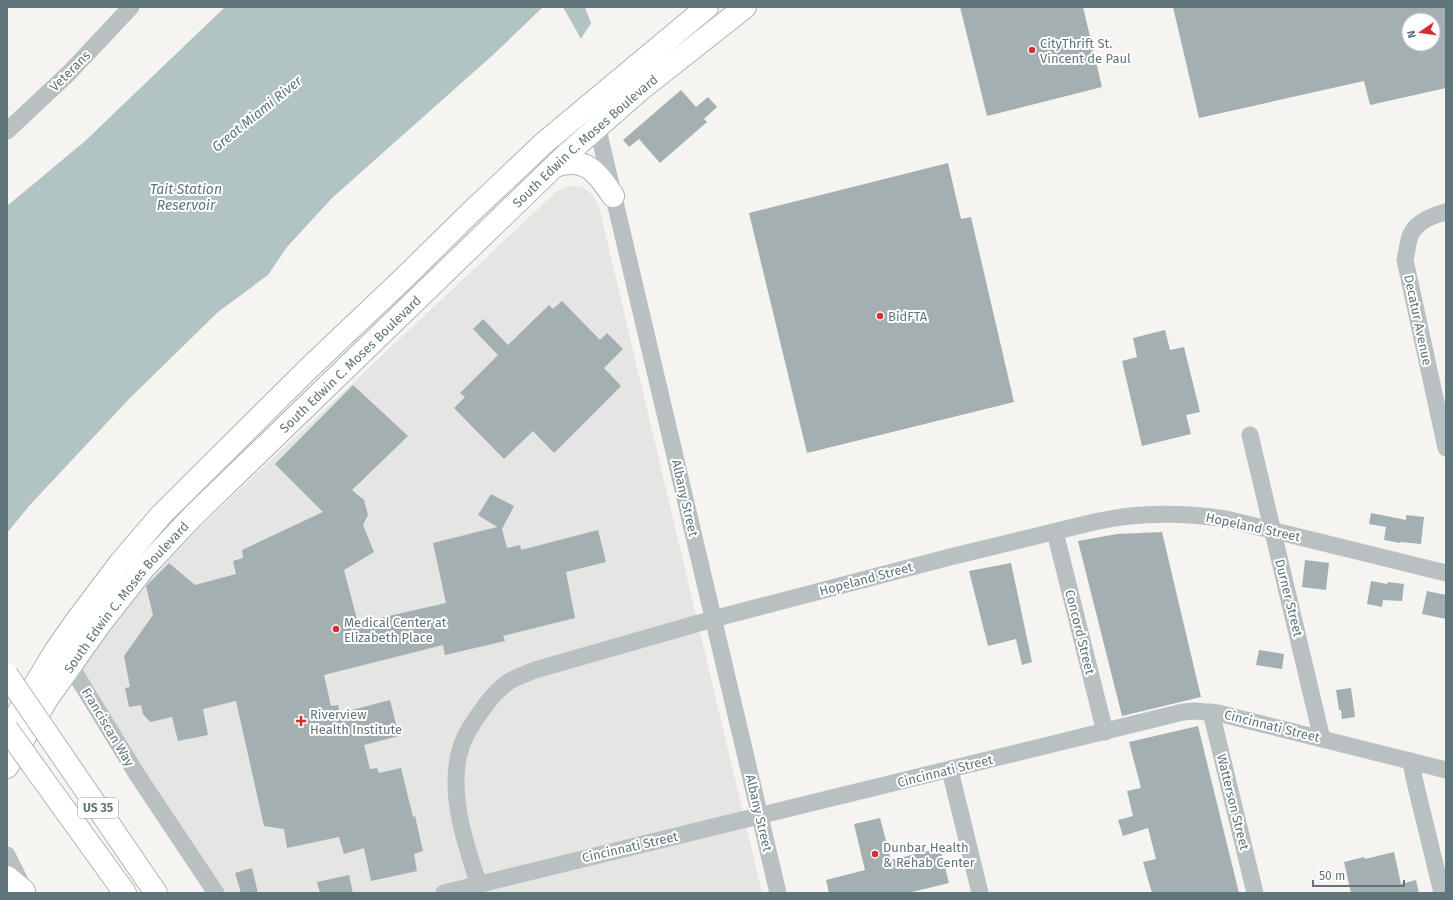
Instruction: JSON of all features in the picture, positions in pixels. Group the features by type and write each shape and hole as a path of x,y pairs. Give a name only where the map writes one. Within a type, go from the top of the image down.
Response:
{"main road":[{"name":"South Edwin C. Moses Boulevard","path":"7,767 47,699 77,620 120,563 163,513 308,368 544,142 707,7"},
{"name":"South Edwin C. Moses Boulevard","path":"7,730 63,658 100,624 144,568 180,529 244,466 556,166 642,89 745,7"},
{"path":"556,166 568,163 578,163 594,170 613,196"},
{"path":"345,334 362,352"},
{"path":"228,449 244,466"},
{"path":"163,513 180,529"},
{"name":"US 35","path":"7,675 156,893"},
{"name":"US 35","path":"7,730 125,893"},
{"path":"135,862 162,893"},
{"path":"7,877 25,892"}],"street":[{"name":"Veterans","path":"7,131 82,60 130,7"},
{"name":"Albany Street","path":"592,102 778,893"},
{"name":"Decatur Avenue","path":"1446,212 1436,214 1411,233 1405,260 1446,448"},
{"name":"Durner Street","path":"1250,435 1322,738"},
{"name":"Hopeland Street","path":"479,885 460,818 457,793 457,769 461,747 477,716 491,698 508,682 535,670 713,619 950,557 1111,518 1165,513 1200,515 1226,519 1446,573"},
{"name":"Concord Street","path":"1055,532 1105,732"},
{"name":"Franciscan Way","path":"63,658 216,893"},
{"name":"Cincinnati Street","path":"444,893 1184,712 1211,712 1322,738 1446,770"},
{"name":"Watterson Street","path":"1211,712 1255,893"},
{"path":"1411,761 1442,893"},
{"path":"950,770 980,893"},
{"path":"7,855 25,892"}],"shaded area":[{"path":"569,186 583,187 593,195 599,207 762,893 226,893 163,800 81,668 121,609 206,521 557,191"}],"water":[{"name":"Tait Station Reservoir","path":"225,7 543,7 494,54 332,198 287,247 268,275 218,312 130,398 29,506 7,533 7,206 84,142"},
{"path":"563,7 585,7 591,23 581,39"}],"building":[{"name":"CityThrift St. Vincent de Paul","path":"960,7 1083,7 1102,87 987,116"},
{"path":"1173,7 1446,7 1446,88 1370,105 1364,81 1199,118"},
{"path":"681,90 696,107 708,97 717,107 704,119 707,122 660,163 639,139 629,147 623,140"},
{"path":"948,163 961,219 971,217 1014,402 807,453 749,213"},
{"path":"562,301 600,340 607,333 623,349 604,368 621,386 554,453 533,431 504,459 454,408 465,397 460,393 498,355 473,329 483,319 508,345 549,305 553,309"},
{"path":"1165,330 1170,350 1184,347 1200,412 1186,415 1191,434 1142,446 1122,361 1137,357 1133,338"},
{"name":"Medical Center at Elizabeth Place","path":"353,385 408,436 352,490 364,500 368,515 363,525 374,552 344,570 358,623 446,603 433,543 497,527 478,515 491,494 514,506 502,529 507,548 520,545 521,550 598,530 606,562 566,572 575,618 503,636 505,641 445,655 443,645 324,675 331,706 338,705 340,713 390,700 399,736 364,745 370,769 377,768 379,773 401,768 413,817 415,816 423,851 414,854 417,871 371,881 364,848 344,854 339,837 287,848 284,829 264,826 236,701 203,709 208,735 178,741 172,717 150,722 143,714 141,705 129,707 125,688 130,687 124,656 153,615 146,586 169,563 195,585 236,574 233,561 243,558 242,550 323,512 275,464"},
{"path":"1371,513 1406,520 1406,515 1424,517 1421,544 1400,543 1384,540 1386,527 1369,524"},
{"path":"1162,532 1201,697 1122,716 1078,541 1117,534"},
{"path":"1305,560 1329,563 1326,590 1302,587"},
{"path":"1011,563 1032,662 1022,665 1016,639 988,646 969,571"},
{"path":"1371,581 1387,584 1388,582 1404,584 1402,601 1383,600 1382,607 1367,604"},
{"path":"1427,591 1446,595 1446,619 1422,614"},
{"path":"1259,650 1284,654 1282,669 1256,665"},
{"path":"1351,688 1355,717 1342,719 1336,690"},
{"path":"1198,726 1239,893 1152,893 1143,862 1156,859 1148,828 1123,836 1118,820 1133,816 1127,791 1141,788 1129,742"},
{"name":"Dunbar Health & Rehab Center","path":"880,818 891,860 940,848 949,883 908,893 829,893 826,880 865,870 854,824"},
{"path":"1394,852 1401,884 1416,880 1419,893 1351,893 1344,862"},
{"path":"252,868 258,893 241,893 235,873"},
{"path":"349,875 353,893 320,893 317,882"}],"place":[{"name":"CityThrift St. Vincent de Paul","path":"1032,50"},
{"name":"BidFTA","path":"880,316"},
{"name":"Medical Center at Elizabeth Place","path":"336,629"},
{"name":"Riverview Health Institute","path":"301,721"},
{"name":"Dunbar Health & Rehab Center","path":"875,854"}],"water label":[{"name":"Great Miami River","path":"257,114"}]}
